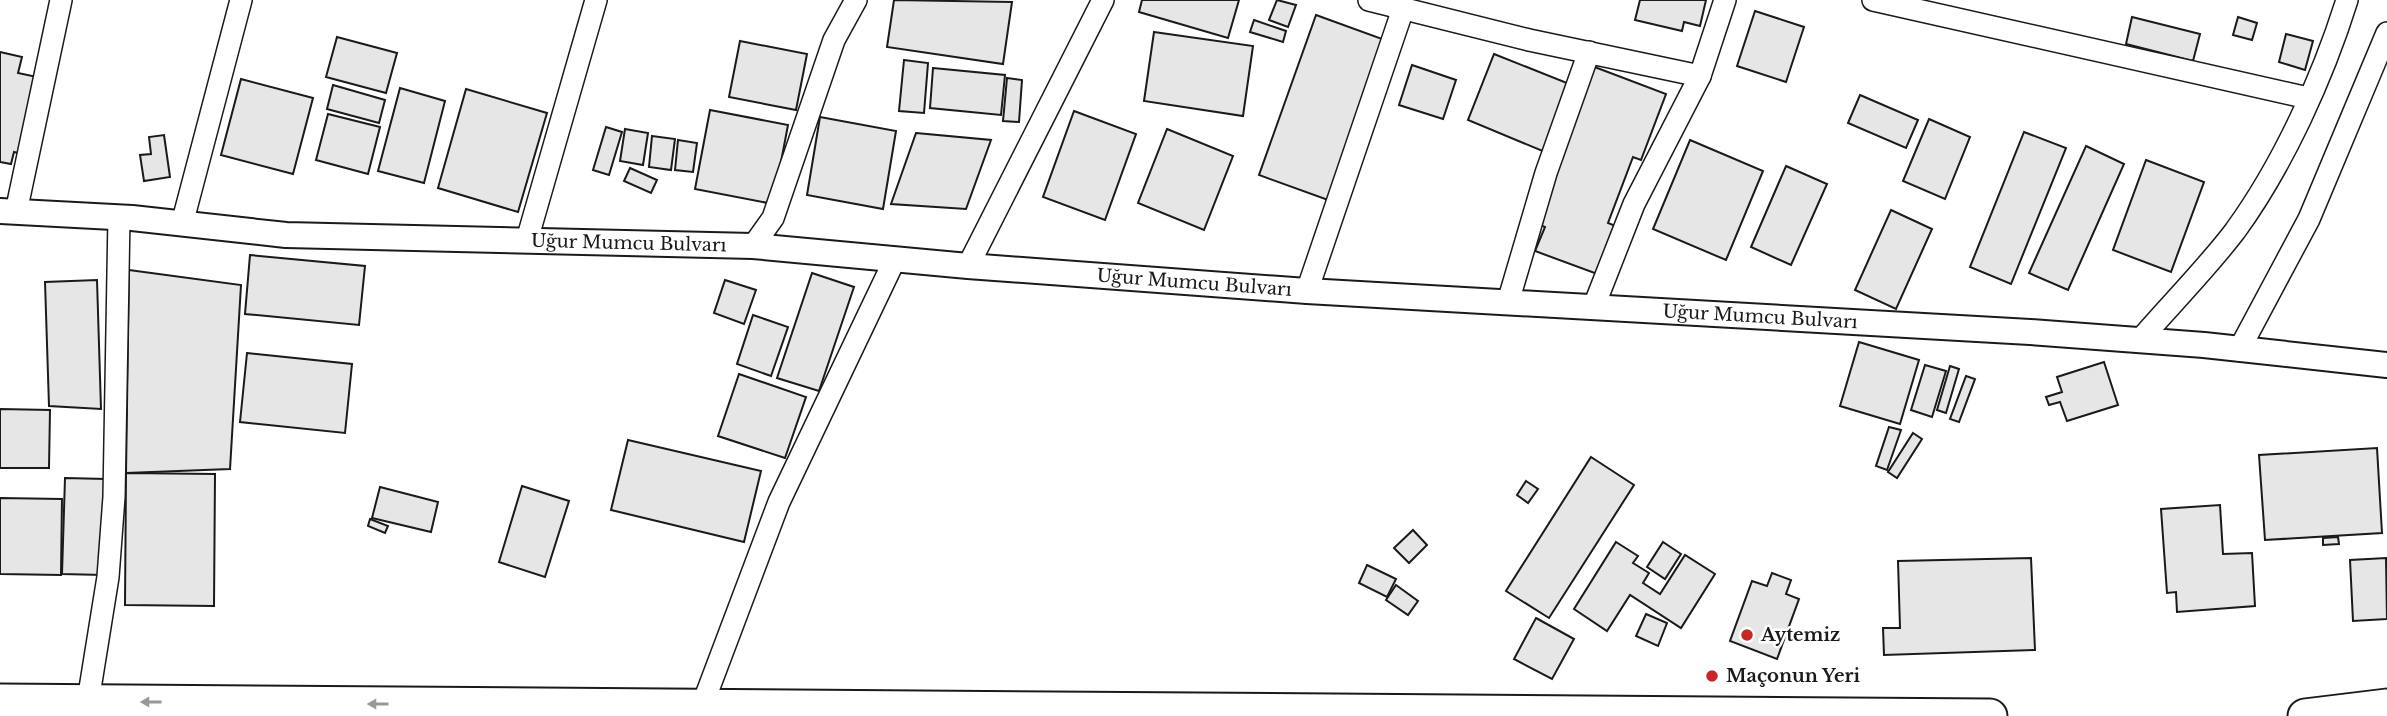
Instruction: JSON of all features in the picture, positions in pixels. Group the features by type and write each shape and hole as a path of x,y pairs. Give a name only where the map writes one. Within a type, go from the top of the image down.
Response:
{"highway":[{"path":"0,701 1990,716"},
{"path":"2305,716 2387,706"}],"street":[{"path":"8,211 61,0"},
{"path":"182,224 241,0"},
{"path":"527,240 596,0"},
{"path":"753,246 773,218 834,40 856,0"},
{"path":"968,266 1103,0"},
{"path":"1369,0 1700,76"},
{"path":"1594,306 1634,204 1700,76 1724,0"},
{"path":"1874,0 2308,99"},
{"path":"2140,340 2235,230 2274,167 2330,54 2347,0"},
{"path":"1307,291 1403,9"},
{"path":"2239,350 2309,219 2387,33"},
{"path":"1508,302 1546,173 1589,52"},
{"name":"Uğur Mumcu Bulvarı","path":"8,211 119,217 286,235 753,246 968,266 1307,291 2140,340 2387,365"},
{"path":"88,701 108,577 114,497 119,217"},
{"path":"702,706 779,502 895,259"}],"building":[{"path":"894,0 1012,2 1003,64 887,47"},
{"path":"1142,0 1239,0 1228,38 1139,12"},
{"path":"1277,0 1296,5 1288,27 1269,20"},
{"path":"1640,0 1706,0 1700,26 1684,22 1682,31 1635,20"},
{"path":"1755,11 1804,27 1786,82 1737,66"},
{"path":"1316,15 1385,40 1328,200 1259,175"},
{"path":"2132,17 2200,34 2193,61 2126,44"},
{"path":"2238,17 2257,23 2252,40 2233,35"},
{"path":"1254,20 1286,31 1283,42 1250,32"},
{"path":"1154,32 1253,46 1243,116 1144,101"},
{"path":"2286,34 2313,41 2305,70 2279,62"},
{"path":"337,37 397,53 386,93 326,77"},
{"path":"740,41 807,54 796,110 729,97"},
{"path":"0,52 22,57 18,73 37,77 22,154 14,152 11,164 0,162"},
{"path":"1494,54 1572,85 1545,152 1468,120"},
{"path":"904,60 928,63 924,113 899,111"},
{"path":"1412,65 1456,80 1443,119 1399,105"},
{"path":"1592,66 1666,94 1641,160 1633,157 1608,223 1618,227 1600,275 1535,251 1545,227 1533,222"},
{"path":"933,68 1005,75 1001,115 930,108"},
{"path":"1007,78 1022,80 1019,122 1003,121"},
{"path":"241,79 313,98 293,174 221,155"},
{"path":"333,85 385,100 379,123 327,109"},
{"path":"400,88 445,101 424,183 378,171"},
{"path":"466,89 547,113 518,212 438,188"},
{"path":"1860,95 1918,120 1906,148 1848,123"},
{"path":"710,110 788,125 773,204 695,189"},
{"path":"1074,111 1136,134 1105,220 1043,197"},
{"path":"328,114 380,127 368,174 316,160"},
{"path":"820,117 896,131 883,209 807,195"},
{"path":"1929,119 1970,137 1945,199 1903,181"},
{"path":"606,127 622,132 609,175 593,170"},
{"path":"625,129 648,133 643,165 620,161"},
{"path":"1167,129 1233,156 1204,230 1138,203"},
{"path":"2024,132 2066,148 2011,284 1970,267"},
{"path":"916,133 991,140 966,209 891,204"},
{"path":"164,135 170,177 144,181 140,155 151,154 149,137"},
{"path":"652,136 675,139 671,170 649,167"},
{"path":"678,140 697,143 693,172 675,170"},
{"path":"1690,140 1763,171 1726,260 1653,229"},
{"path":"2086,146 2124,164 2068,290 2029,273"},
{"path":"2146,160 2204,182 2171,272 2113,250"},
{"path":"1786,166 1827,184 1791,265 1751,247"},
{"path":"630,168 657,180 651,193 624,181"},
{"path":"1891,210 1932,229 1896,309 1855,290"},
{"path":"250,255 365,266 359,325 245,314"},
{"path":"129,270 241,285 230,469 126,473"},
{"path":"812,273 854,287 819,391 777,378"},
{"path":"97,280 101,409 49,406 45,282"},
{"path":"725,280 756,290 744,324 714,313"},
{"path":"753,315 788,327 771,376 737,364"},
{"path":"1859,342 1919,360 1900,424 1840,406"},
{"path":"247,353 352,364 345,433 240,422"},
{"path":"2104,362 2118,405 2067,421 2060,402 2049,405 2046,397 2062,392 2057,377"},
{"path":"1925,365 1946,371 1932,417 1911,410"},
{"path":"1950,366 1959,369 1946,413 1937,410"},
{"path":"739,374 806,397 785,458 718,436"},
{"path":"1966,376 1975,379 1959,422 1950,419"},
{"path":"0,409 50,410 49,468 0,468"},
{"path":"1889,427 1901,430 1887,470 1876,466"},
{"path":"1913,433 1922,439 1897,478 1888,472"},
{"path":"628,440 761,471 744,542 611,510"},
{"path":"2377,448 2382,533 2265,540 2259,455"},
{"path":"1591,457 1634,485 1549,618 1506,591"},
{"path":"126,473 215,474 214,606 125,605"},
{"path":"65,478 106,479 103,575 62,574"},
{"path":"1526,481 1538,489 1528,503 1517,495"},
{"path":"522,486 569,501 545,577 499,562"},
{"path":"380,487 438,502 431,532 372,518"},
{"path":"0,498 62,499 61,575 0,574"},
{"path":"2220,505 2223,554 2252,553 2255,606 2177,612 2176,592 2167,593 2161,509"},
{"path":"370,519 388,526 385,533 368,526"},
{"path":"1413,530 1427,545 1409,563 1394,548"},
{"path":"2338,537 2339,544 2323,545 2323,538"},
{"path":"1616,542 1638,556 1633,563 1649,573 1643,583 1660,594 1685,555 1715,574 1681,628 1630,595 1607,631 1574,609"},
{"path":"1663,542 1681,554 1665,579 1647,567"},
{"path":"2031,558 2035,650 1884,655 1883,628 1900,628 1898,561"},
{"path":"2386,558 2387,619 2353,621 2350,560"},
{"path":"1367,565 1396,579 1387,597 1359,583"},
{"path":"1772,573 1791,580 1786,594 1799,599 1777,659 1730,641 1752,581 1767,586"},
{"path":"1396,585 1418,601 1408,615 1386,600"},
{"path":"1646,614 1667,623 1658,646 1636,636"},
{"path":"1536,618 1574,639 1552,679 1514,659"}],"place":[{"name":"Aytemiz","path":"1747,635"},
{"name":"Maçonun Yeri","path":"1712,676"}]}
